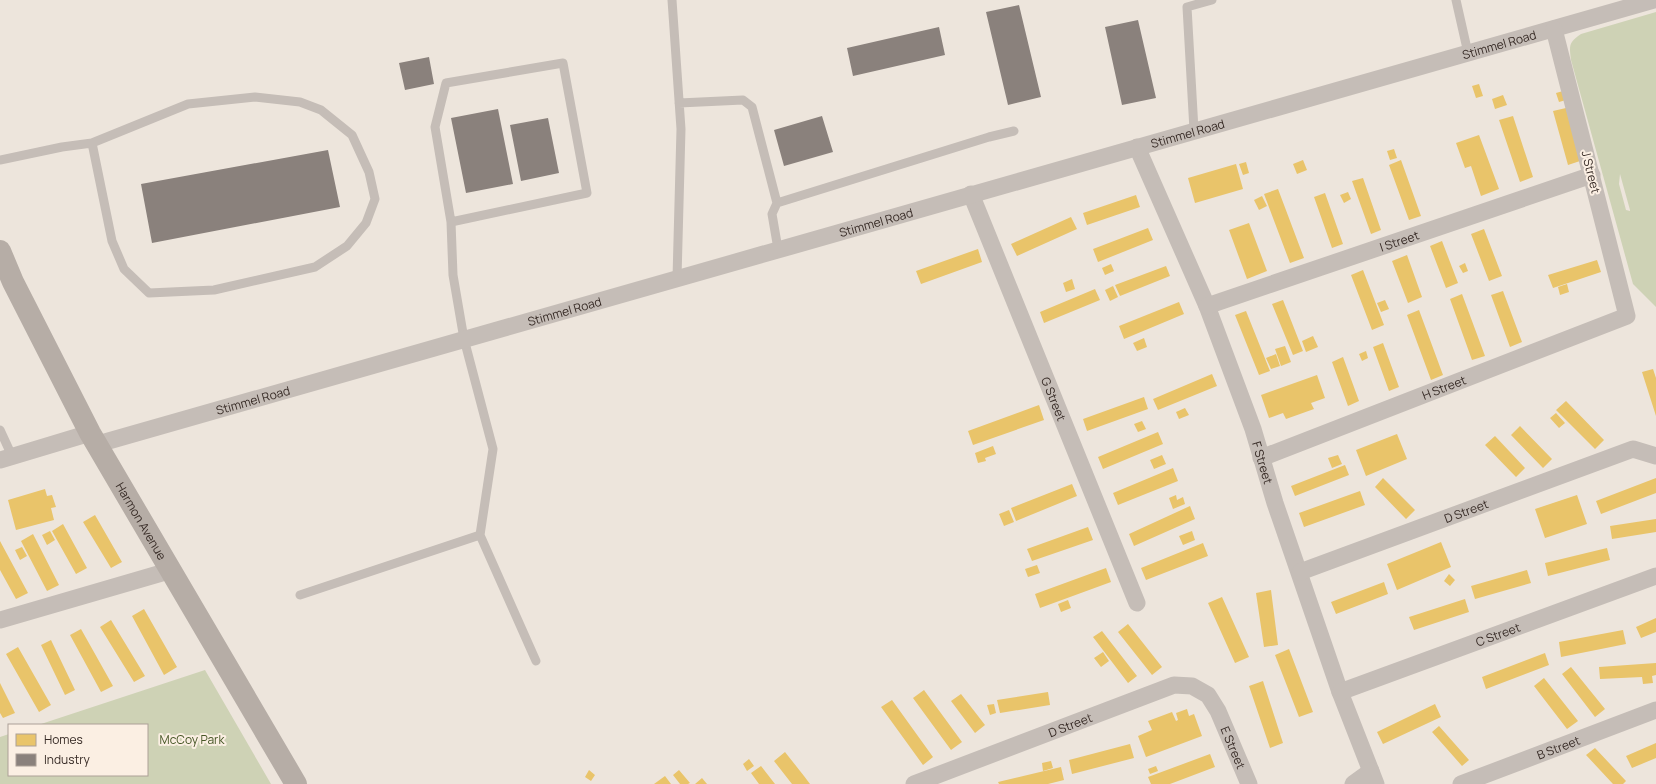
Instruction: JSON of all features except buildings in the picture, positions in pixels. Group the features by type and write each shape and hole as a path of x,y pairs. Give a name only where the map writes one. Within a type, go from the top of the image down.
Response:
{"main road":[{"name":"Harmon Avenue","path":"0,251 13,282 94,438 296,784"}],"street":[{"name":"Stimmel Road","path":"6,458 94,438 464,339 1654,0"},
{"name":"J Street","path":"1554,28 1627,316"},
{"name":"F Street","path":"1137,147 1207,306 1252,429 1340,692 1373,778"},
{"name":"I Street","path":"1207,306 1592,175"},
{"name":"G Street","path":"971,194 1137,604"},
{"name":"H Street","path":"1261,458 1627,316"},
{"name":"D Street","path":"1300,572 1633,449 1656,456"},
{"path":"0,620 172,570"},
{"name":"C Street","path":"1340,692 1656,576"},
{"name":"D Street","path":"914,784 1174,685 1192,686 1208,695 1218,711"},
{"name":"B Street","path":"1460,784 1656,710"},
{"name":"E Street","path":"1218,711 1246,783"},
{"path":"1353,784 1373,778"}],"lane":[{"path":"672,0 681,129 676,278"},
{"path":"1194,130 1187,4 1212,0"},
{"path":"1456,0 1468,53"},
{"path":"451,222 587,193 563,64 446,83 435,127 451,222 453,275 464,339 493,449 480,535 536,661"},
{"path":"0,160 62,147 92,143 188,104 255,96 300,102 322,110 352,135 369,172 375,199 366,222 347,246 315,267 214,290 149,293 124,269 112,241 92,143"},
{"path":"679,103 743,100 752,107 776,202 772,214 778,249"},
{"path":"776,202 989,137 1014,131"},
{"path":"0,430 6,458"},
{"path":"300,595 480,535"}],"green space":[{"path":"1656,12 1656,307 1633,284 1571,60 1571,44 1574,39 1581,34","holes":["1620,174 1630,211 1626,210 1619,184"]},
{"name":"McCoy Park","path":"205,670 271,784 0,784 0,737 8,734 8,776 148,776 148,724 41,724"}]}
